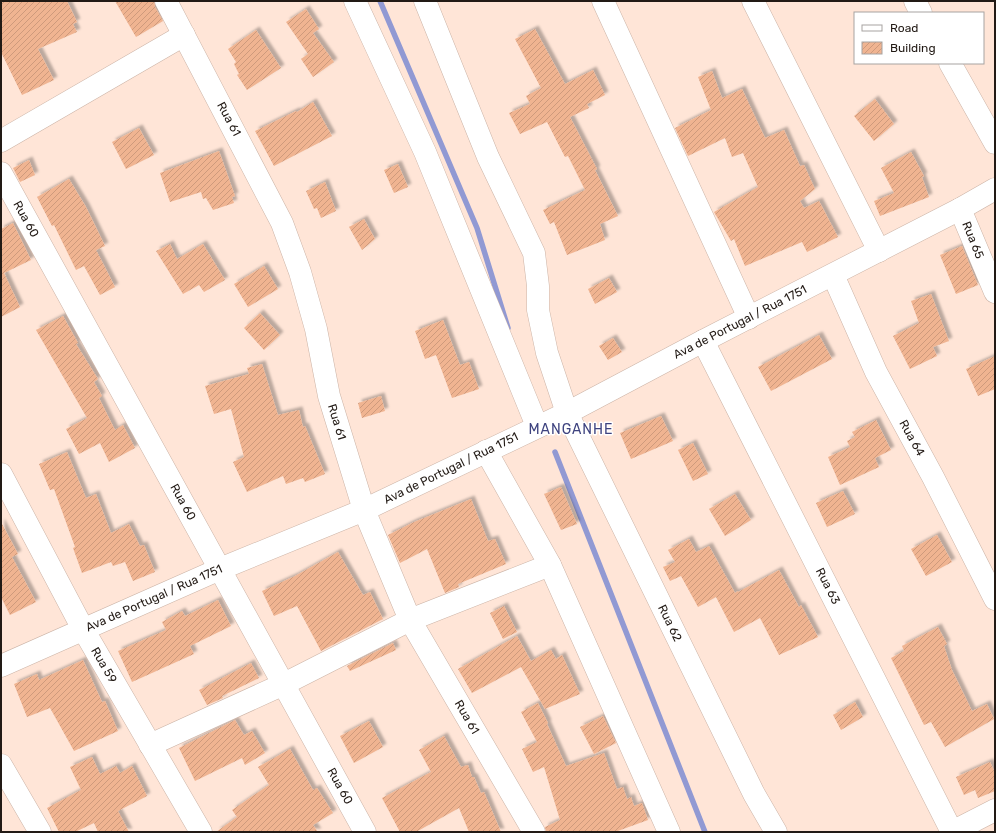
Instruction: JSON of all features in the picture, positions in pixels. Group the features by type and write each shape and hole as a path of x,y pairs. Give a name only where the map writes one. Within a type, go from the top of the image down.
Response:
{"street":[{"name":"Rua 61","path":"166,1 282,224 300,272 316,329 329,396 364,510 410,620 534,832"},
{"path":"355,1 424,152 537,426"},
{"name":"Rua 62","path":"425,1 488,158 534,253 538,286 538,310 547,353 567,413 754,794 776,832"},
{"path":"603,1 749,318"},
{"path":"753,1 879,251"},
{"path":"914,1 920,12"},
{"path":"1,141 184,35"},
{"path":"951,64 995,143"},
{"name":"Rua 60","path":"1,173 365,832"},
{"name":"Ava de Portugal / Rua 1751","path":"1,666 220,569 364,510 537,426 567,413 703,341 960,209 995,189"},
{"name":"Rua 65","path":"960,209 995,292"},
{"name":"Rua 64","path":"833,275 876,372 933,477 995,599"},
{"name":"Rua 63","path":"703,341 952,832"},
{"path":"486,451 550,565 669,832"},
{"name":"Rua 59","path":"1,474 83,629 201,832"},
{"path":"150,745 284,684 410,620 550,565"},
{"path":"1,765 40,832"},
{"path":"952,832 995,810"}],"building":[{"path":"1,1 67,1 77,22 73,24 77,32 38,49 54,80 22,95 1,52"},
{"path":"115,1 154,1 155,7 163,21 136,37"},
{"path":"306,9 319,29 313,33 334,62 313,77 301,59 308,54 286,22"},
{"path":"535,29 565,84 593,70 605,95 587,104 589,108 570,117 597,169 595,170 618,216 600,224 605,240 567,255 554,222 550,224 543,210 585,190 568,156 565,157 547,122 520,134 509,113 530,104 526,96 541,88 515,39"},
{"path":"256,30 281,68 247,90 237,75 239,74 234,64 236,62 228,49"},
{"path":"712,71 722,98 742,89 765,138 784,130 800,166 804,165 815,189 800,201 804,208 819,201 838,237 807,252 802,242 745,266 734,239 731,241 714,212 758,187 743,153 732,157 725,138 688,156 675,128 711,110 698,77"},
{"path":"875,99 894,124 874,141 854,116"},
{"path":"313,102 332,136 274,166 255,131 296,111 297,112"},
{"path":"139,128 154,155 126,169 112,142"},
{"path":"219,151 235,196 232,197 234,203 213,210 206,198 203,199 201,192 170,202 160,173"},
{"path":"911,152 924,176 922,177 929,197 880,216 874,201 894,193 881,168"},
{"path":"29,160 35,175 20,182 13,168"},
{"path":"398,164 408,187 394,193 384,170"},
{"path":"69,179 86,207 105,246 96,250 115,287 100,295 84,266 76,270 54,225 52,226 37,197"},
{"path":"325,182 336,211 321,218 317,208 314,209 306,191"},
{"path":"364,219 375,239 362,250 349,227"},
{"path":"13,223 31,260 4,273 20,307 1,317 1,229"},
{"path":"170,244 177,259 203,244 225,280 204,292 199,285 183,294 156,251"},
{"path":"962,246 978,285 956,294 940,255"},
{"path":"264,266 278,289 248,307 234,284"},
{"path":"609,278 617,292 595,304 588,289"},
{"path":"931,294 949,341 933,347 937,356 910,369 893,336 919,323 911,301"},
{"path":"260,313 280,335 264,350 244,328"},
{"path":"63,316 78,343 76,344 98,379 94,382 102,396 99,398 115,430 123,425 135,448 109,462 100,443 79,454 66,429 87,418 36,330"},
{"path":"443,320 460,365 469,362 479,389 452,398 436,355 425,359 415,331"},
{"path":"819,335 832,359 771,391 758,367"},
{"path":"613,338 622,352 608,360 599,346"},
{"path":"995,356 995,389 978,396 966,369"},
{"path":"262,364 278,415 299,410 303,427 305,426 325,474 305,482 303,478 286,484 283,476 247,492 233,462 244,457 231,409 214,414 205,386 249,374 247,368"},
{"path":"381,396 385,411 362,418 358,403"},
{"path":"661,416 673,441 631,459 620,433"},
{"path":"876,420 891,450 875,458 879,467 840,485 828,457 850,447 847,441 855,437 852,432"},
{"path":"693,443 708,474 693,481 678,450"},
{"path":"67,452 86,498 96,494 111,533 129,524 140,546 144,545 155,572 133,581 125,562 113,566 111,562 82,573 73,548 75,547 54,489 50,490 39,464"},
{"path":"561,487 577,524 561,530 544,494"},
{"path":"843,491 855,514 827,527 816,503"},
{"path":"735,494 751,520 725,536 709,509"},
{"path":"471,499 488,541 495,539 506,564 458,584 459,587 445,593 427,549 400,563 388,535 414,522"},
{"path":"1,522 18,554 12,557 36,602 10,615 1,597"},
{"path":"937,535 952,562 926,576 911,549"},
{"path":"689,539 696,552 709,546 735,593 779,570 799,607 801,605 818,637 779,655 760,618 734,632 716,597 698,607 681,576 670,581 663,567 675,562 668,550"},
{"path":"338,552 363,595 370,592 383,619 321,651 297,606 274,616 262,591 295,576"},
{"path":"218,600 231,626 190,646 194,654 132,682 118,651 166,630 162,622 182,611 185,616"},
{"path":"504,606 517,632 503,639 490,613"},
{"path":"938,627 947,644 944,646 952,670 972,711 987,704 994,719 945,747 931,722 924,725 891,658 904,651 902,646"},
{"path":"517,636 531,661 551,650 556,659 562,655 580,694 545,709 521,667 472,693 458,669"},
{"path":"393,643 396,650 350,671 347,666"},
{"path":"83,660 102,702 105,701 118,731 74,751 50,708 27,717 14,684 37,674 39,680"},
{"path":"251,663 259,678 207,705 199,690"},
{"path":"855,702 863,717 841,730 833,715"},
{"path":"538,703 566,766 604,753 617,789 623,787 627,799 631,797 634,806 642,803 648,820 615,832 546,832 545,827 560,820 544,767 533,772 522,749 537,742 521,712"},
{"path":"603,716 616,743 594,754 580,727"},
{"path":"235,720 244,735 252,731 265,753 245,765 242,758 195,781 179,748"},
{"path":"369,721 383,747 354,763 340,736"},
{"path":"444,736 461,767 468,765 472,777 474,777 481,793 484,792 501,832 469,832 459,808 416,832 400,832 382,798 431,772 419,750"},
{"path":"290,749 313,790 317,788 333,813 313,825 318,832 216,832 237,817 232,810 269,785 258,767"},
{"path":"92,757 100,774 116,766 120,773 132,766 147,796 118,811 129,832 98,832 94,823 75,832 59,832 47,808 81,790 70,767"},
{"path":"990,762 995,773 995,791 978,798 975,790 964,795 956,777"}],"waterway":[{"path":"380,1 477,228 508,328"},
{"path":"555,452 705,832"}],"district":[{"name":"MANGANHE","path":"571,429"}]}
